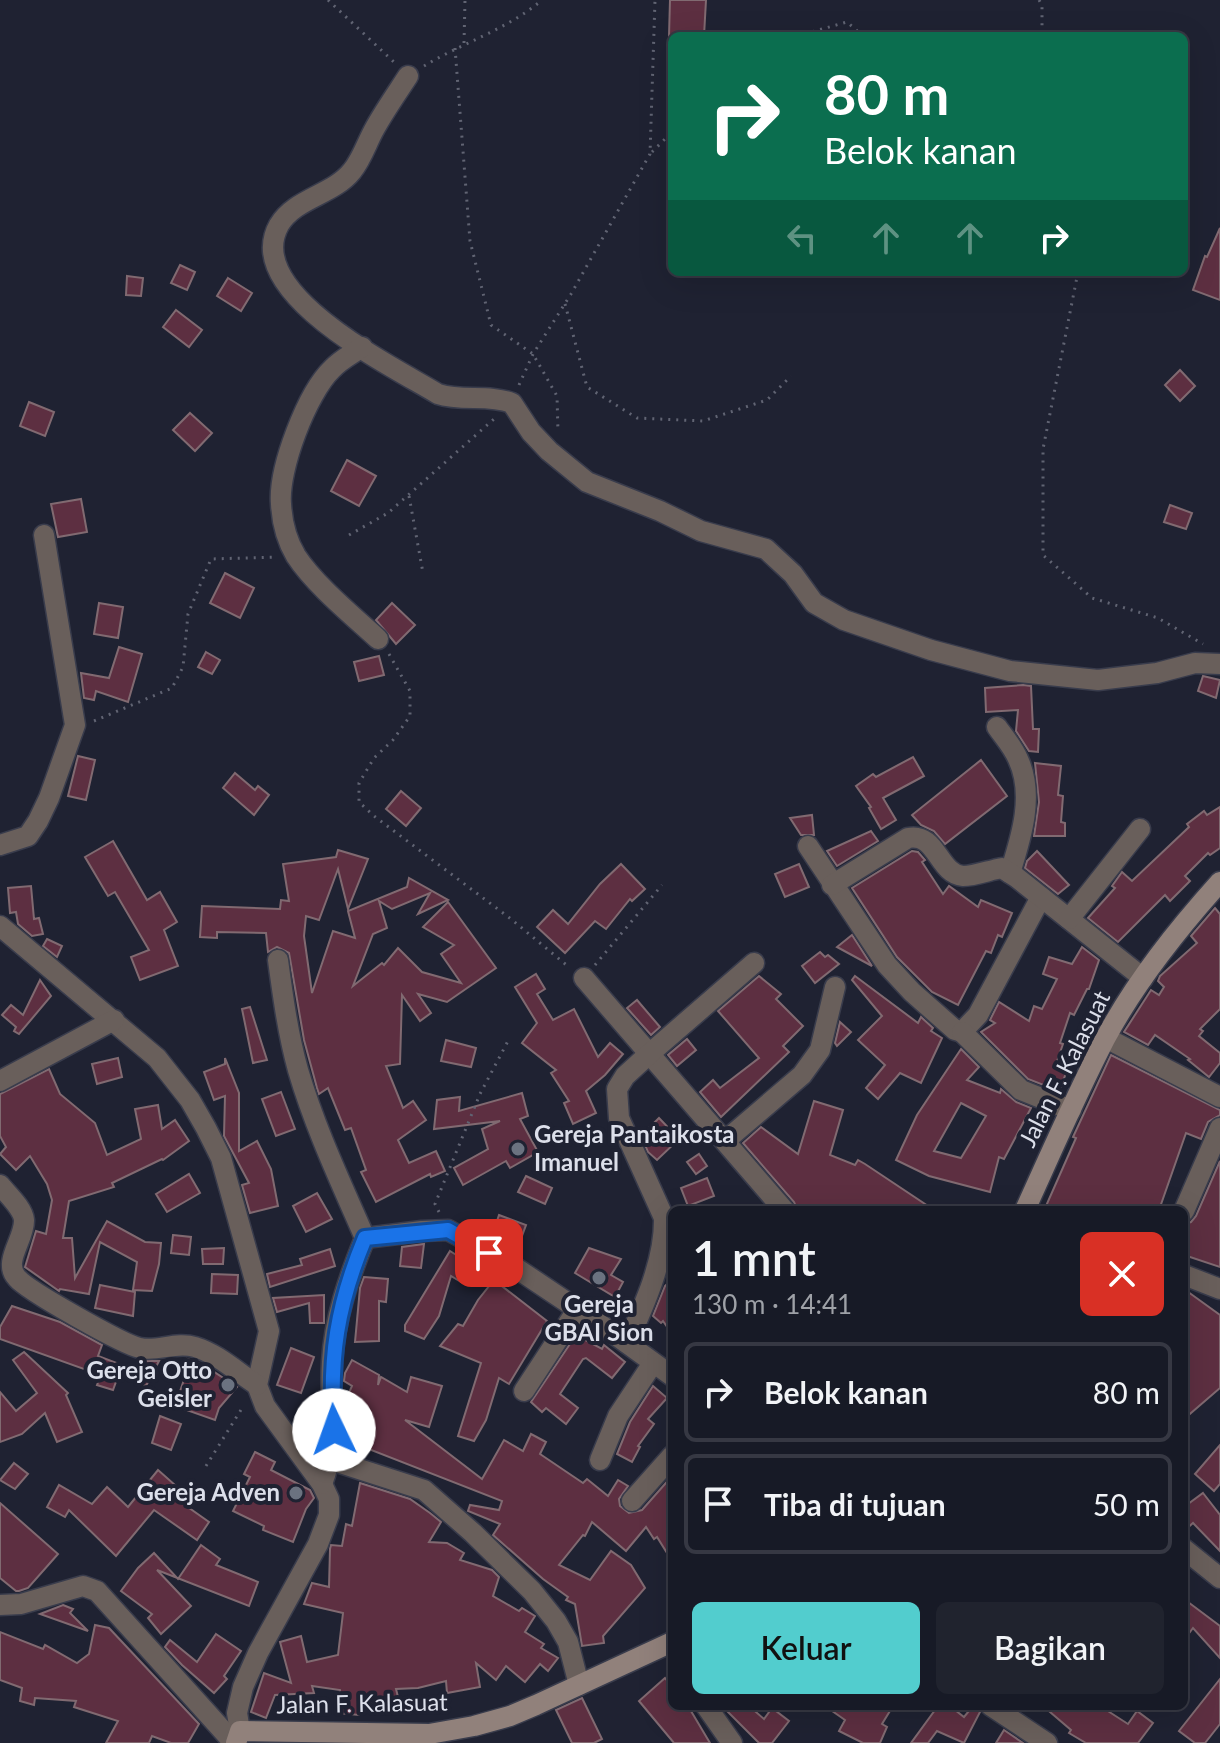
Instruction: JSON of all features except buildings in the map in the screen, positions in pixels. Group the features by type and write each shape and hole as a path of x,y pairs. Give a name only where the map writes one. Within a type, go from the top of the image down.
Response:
{"street":[{"path":"408,76 375,128 353,171 279,224 273,243 273,259 301,303 327,326 438,394 453,399 493,398 512,403 531,432 587,482 701,531 766,549 793,574 814,603 844,620 931,650 1010,671 1098,680 1157,673 1195,663 1220,664"},
{"path":"362,347 332,368 315,390 300,421 280,501 286,535 297,557 340,604 378,639"},
{"path":"0,845 28,836 38,821 75,725 44,535"},
{"path":"997,727 1019,761 1025,782 1026,808 1010,873"},
{"path":"1069,919 1140,829"},
{"path":"832,885 908,838 919,836 951,870 961,876 1002,868 1010,873 1143,978"},
{"path":"808,846 887,965 912,992 955,1030 962,1032 1021,1090 1071,1110"},
{"name":"Jalan F. Kalasuat","path":"1027,1206 1106,1038 1179,928 1220,882"},
{"path":"962,1032 978,1015 1041,897"},
{"path":"0,926 157,1058 195,1109 221,1158 269,1331 257,1385 265,1406 322,1484 329,1499 329,1515 318,1544 258,1653 243,1687 237,1713 237,1739"},
{"path":"278,960 285,1014 298,1070 365,1238 351,1270 332,1360 334,1430 331,1460 322,1484"},
{"path":"627,1343 652,1281 664,1218 619,1118 617,1089 625,1076 754,963"},
{"path":"584,978 781,1206"},
{"path":"725,1141 802,1075 820,1050 835,987"},
{"path":"0,1081 114,1020"},
{"path":"1106,1038 1220,1097"},
{"path":"1186,1206 1220,1128"},
{"path":"0,1185 23,1215 24,1223 12,1264 13,1273 19,1281 135,1347 194,1347 217,1357 257,1385"},
{"path":"365,1238 448,1230 510,1264 668,1373"},
{"path":"1188,1277 1220,1289"},
{"path":"524,1391 577,1310"},
{"path":"600,1460 623,1406 653,1363"},
{"path":"331,1460 424,1490 473,1533 532,1591 556,1621 568,1642 579,1685"},
{"path":"632,1501 668,1460"},
{"path":"1188,1552 1220,1578"},
{"path":"0,1605 21,1604 77,1587 91,1587 237,1739"},
{"name":"Jalan F. Kalasuat","path":"237,1739 429,1734 474,1726 510,1716 668,1648"},
{"path":"709,1710 732,1743"},
{"path":"997,1710 1047,1743"}],"path":[{"path":"328,0 408,76 464,43 524,15 542,0"},
{"path":"464,43 465,0"},
{"path":"650,154 655,0"},
{"path":"1039,0 1042,5 1040,32"},
{"path":"811,32 847,22 858,32"},
{"path":"455,48 470,241 491,325 533,354 557,396 558,435"},
{"path":"349,535 388,513 409,496 512,403 533,354 650,154 668,136"},
{"path":"1077,276 1043,449 1043,555 1092,598 1158,618 1208,646"},
{"path":"565,304 587,387 637,418 703,421 767,400 791,376"},
{"path":"409,496 423,573"},
{"path":"75,725 91,722 172,688 183,667 188,614 211,559 297,557"},
{"path":"378,639 399,668 410,691 410,716 393,740 374,758 359,783 359,802 584,978 662,885"},
{"path":"448,1230 435,1204 480,1094 508,1041"},
{"path":"206,1466 257,1385"}],"place":[{"name":"Gereja Pantaikosta Imanuel","path":"518,1149"},
{"name":"Gereja GBAI Sion","path":"599,1278"},
{"name":"Gereja Otto Geisler","path":"228,1385"},
{"name":"Gereja Adven","path":"296,1493"}],"route":[{"path":"334,1430 332,1360 351,1270 365,1238 448,1230 489,1253"}]}
